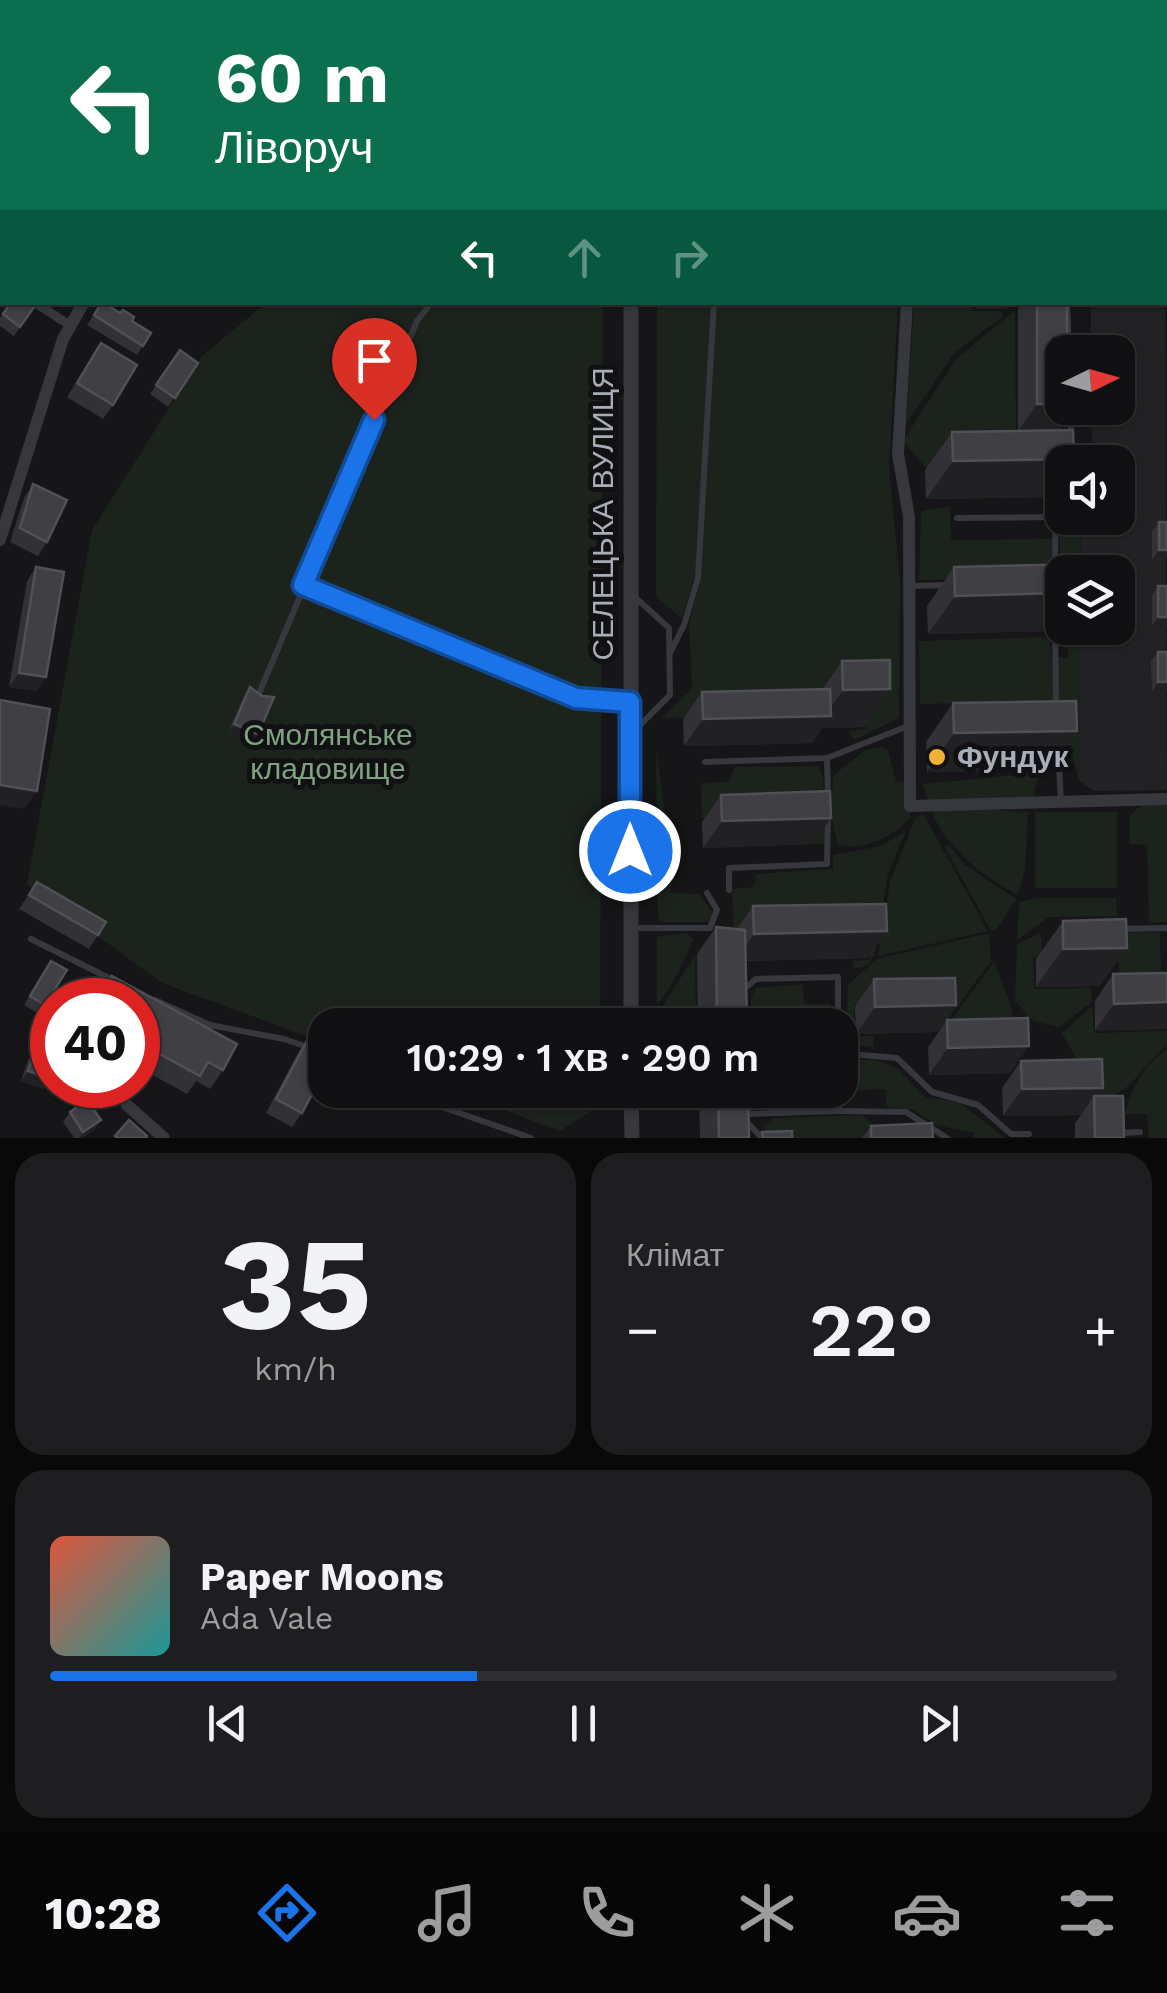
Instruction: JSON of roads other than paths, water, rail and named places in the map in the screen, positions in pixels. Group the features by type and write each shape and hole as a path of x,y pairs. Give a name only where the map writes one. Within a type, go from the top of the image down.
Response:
{"street":[{"path":"39,305 71,326"},
{"path":"0,540 71,326 82,305"},
{"name":"СЕЛЕЦЬКА ВУЛИЦЯ","path":"631,305 631,1008"},
{"path":"907,305 898,454 908,516 910,806 1167,799"},
{"path":"130,1108 164,1138"},
{"path":"631,1108 632,1138"}],"lane":[{"path":"257,699 417,321 430,305"},
{"path":"670,652 684,624 698,578 714,305"},
{"path":"1066,305 1067,335"},
{"path":"957,518 1045,516"},
{"path":"303,585 576,698 630,702"},
{"path":"910,586 960,585"},
{"path":"629,592 669,628 670,652 670,695 630,736"},
{"path":"1055,645 1056,722"},
{"path":"705,762 827,758 909,725"},
{"path":"1057,742 1061,800"},
{"path":"729,890 728,868 828,864 827,758"},
{"path":"707,894 717,910 710,928"},
{"path":"630,928 710,928"},
{"path":"710,928 720,940"},
{"path":"1114,929 1167,928"},
{"path":"31,939 108,978"},
{"path":"744,999 744,988 756,979 838,977 838,1008"},
{"path":"160,1002 210,1025 308,1047"},
{"path":"858,1055 896,1058 926,1089 978,1105 1011,1134 1029,1134"},
{"path":"444,1108 530,1138"},
{"path":"762,1138 746,1124 746,1112 906,1112 947,1138"},
{"path":"1120,1138 1120,1132 1140,1132"}],"place":[{"name":"Фундук","path":"937,757"}],"park label":[{"name":"Смолянське кладовище","path":"328,752"}]}
